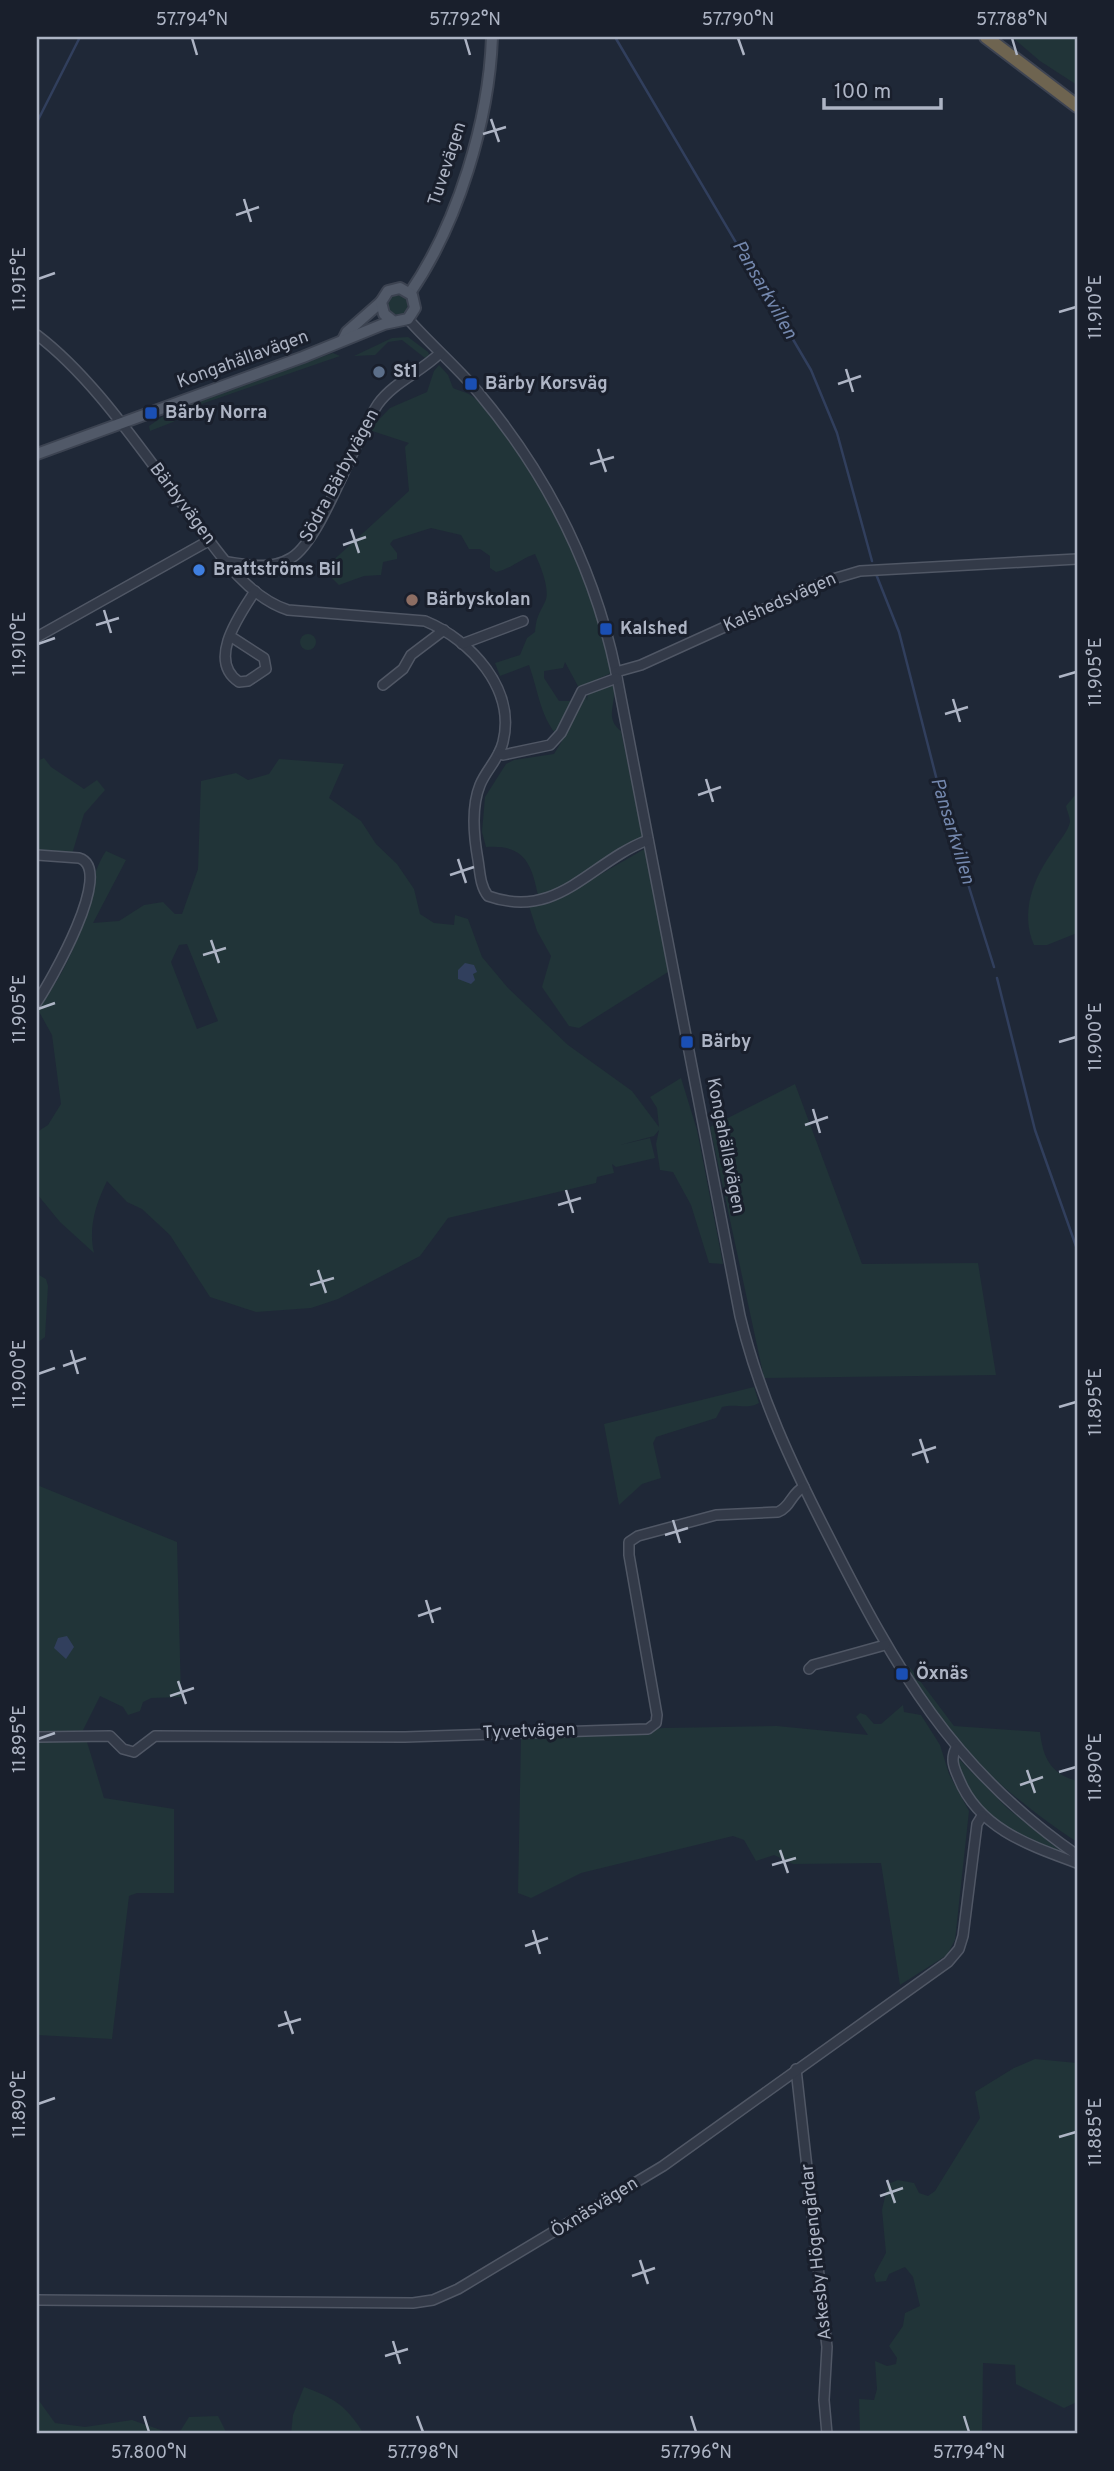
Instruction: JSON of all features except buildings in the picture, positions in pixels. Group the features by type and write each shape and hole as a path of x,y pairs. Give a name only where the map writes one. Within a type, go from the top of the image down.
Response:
{"highway":[{"path":"986,37 1077,106"}],"main road":[{"name":"Tuvevägen","path":"410,293 441,235 474,148 484,102 492,37"},
{"name":"Kongahällavägen","path":"343,340 347,332 393,289 400,288 410,293"},
{"path":"408,319 415,307 410,293"},
{"path":"381,302 384,314 394,321"},
{"name":"Kongahällavägen","path":"37,454 394,321 408,319"}],"street":[{"name":"Kongahällavägen","path":"408,319 503,423 552,498 591,582 616,675 745,1336 765,1402 804,1487 885,1645 917,1697 956,1748 1011,1804 1077,1855"},
{"path":"37,335 121,423"},
{"name":"Södra Bärbyvägen","path":"228,562 265,566 290,559 298,553 324,511 376,408 400,383 440,353"},
{"name":"Bärbyvägen","path":"121,423 228,562 270,603 288,610 404,617 425,621 444,630 462,644 498,685 503,735 499,753"},
{"path":"37,637 210,540"},
{"name":"Kalshedsvägen","path":"616,675 826,581 860,570 920,570 1077,559"},
{"path":"230,636 264,658 266,669 244,682 235,680 226,663 230,636 255,591"},
{"path":"462,644 523,621"},
{"path":"383,685 403,669 411,655 444,630"},
{"path":"616,675 582,691 561,733 550,745 499,753 477,793 476,849 483,890 488,896 513,901 547,900 648,840"},
{"path":"37,855 79,858 85,860 91,869 90,886 71,942 37,1002"},
{"name":"Tyvetvägen","path":"37,1738 110,1736 123,1749 134,1752 151,1737 166,1735 405,1737 648,1729 656,1723 657,1715 629,1542 638,1536 716,1515 778,1512 784,1509 791,1495 804,1487"},
{"path":"809,1669 885,1645"},
{"path":"956,1748 952,1755 957,1774 982,1816 1014,1837 1077,1863"},
{"name":"Öxnäsvägen","path":"37,2300 413,2303 433,2300 496,2268 612,2199 954,1957 962,1937 977,1824 982,1816"},
{"name":"Askesby Högengårdar","path":"796,2069 827,2347 824,2400 827,2434"}],"green space":[{"path":"1012,37 1077,37 1077,85 1040,61"},
{"path":"394,295 402,295 408,305 402,315 394,315 388,309 388,301"},
{"path":"408,337 428,352 430,357 425,358 402,340 388,342 375,355 354,356 392,338"},
{"path":"333,353 340,356 204,403 173,422 150,431 149,426 174,409"},
{"path":"439,365 448,375 453,388 468,393 477,400 504,432 541,487 571,546 595,608 611,673 579,688 565,662 563,668 544,671 544,678 559,701 572,701 586,694 587,701 588,692 613,684 612,715 621,731 643,838 552,896 539,900 530,867 525,859 510,849 486,847 482,832 485,797 506,764 514,760 554,754 562,741 545,715 529,665 500,676 495,663 520,655 527,638 535,632 547,591 535,554 496,572 490,568 490,556 480,549 469,549 461,535 431,528 393,540 390,544 397,553 397,559 383,562 381,575 364,576 339,585 329,575 327,566 409,491 405,447 409,443 369,430 390,408 427,392 434,371"},
{"path":"305,634 311,634 316,642 314,648 305,650 300,645 300,639"},
{"path":"44,758 51,767 84,789 97,780 105,790 84,814 72,854 37,851 37,761"},
{"path":"279,759 344,764 329,798 361,821 376,844 397,864 414,889 420,914 434,923 454,925 455,915 468,919 482,957 508,988 568,1045 632,1091 659,1127 657,1108 650,1097 681,1078 697,1130 723,1264 709,1263 691,1205 673,1172 660,1170 656,1144 659,1130 654,1136 620,1145 650,1138 655,1158 616,1167 612,1164 614,1173 597,1177 596,1183 448,1218 420,1256 338,1299 311,1308 256,1312 210,1297 170,1235 142,1209 127,1202 107,1181 94,1216 94,1253 60,1222 37,1194 37,1132 48,1125 61,1104 52,1035 37,1008 63,970 73,948 101,860 106,851 126,860 93,923 119,921 144,905 163,902 175,914 182,914 198,869 201,781 236,773 248,780 269,774","holes":["187,944 218,1021 197,1029 171,962 179,945"]},
{"path":"1076,794 1077,933 1047,945 1034,945 1028,920 1031,896 1040,873 1069,826 1066,806"},
{"path":"646,848 668,972 579,1028 569,1026 542,987 551,956 537,931 529,906 551,903"},
{"path":"795,1084 862,1264 978,1263 996,1375 764,1378 710,1127"},
{"path":"39,1275 46,1279 48,1286 45,1337 37,1343"},
{"path":"754,1387 759,1403 722,1407 716,1418 656,1437 653,1443 661,1478 642,1484 619,1505 604,1424"},
{"path":"37,1485 177,1542 181,1697 151,1698 143,1702 140,1711 128,1715 123,1707 100,1696 81,1734 37,1734"},
{"path":"908,1665 954,1726 1040,1732 1043,1750 1050,1764 1061,1774 1077,1781 1077,1842 1029,1808 979,1765 937,1716 920,1691"},
{"path":"903,1705 904,1712 921,1715 940,1745 949,1774 969,1811 955,1940 947,1955 900,1985 881,1863 793,1864 774,1855 756,1861 744,1840 733,1836 581,1873 531,1898 518,1893 521,1737 664,1728 777,1726 868,1735 856,1717 860,1713 866,1715 874,1724 881,1724"},
{"path":"37,1742 87,1742 104,1798 174,1809 174,1893 137,1893 129,1896 112,2039 37,2035"},
{"path":"958,1758 1007,1808 1069,1858 1013,1833 987,1816 966,1790 956,1763"},
{"path":"1035,2059 1077,2063 1077,2402 1064,2408 1016,2384 1015,2365 983,2363 982,2433 987,2434 860,2434 859,2399 874,2400 877,2389 875,2361 887,2366 896,2364 897,2358 889,2346 903,2326 905,2313 920,2306 913,2277 905,2267 889,2274 886,2281 876,2282 874,2275 886,2253 882,2210 888,2184 898,2180 914,2183 919,2193 928,2196 935,2191 980,2118 975,2092 1014,2068"},
{"path":"304,2387 338,2403 362,2431 356,2434 291,2434 293,2415"},
{"path":"37,2398 55,2423 85,2427 132,2420 172,2434 37,2434"},
{"path":"218,2416 227,2434 172,2434 181,2430 189,2417"}],"water":[{"path":"465,963 474,965 477,972 473,974 475,980 471,984 458,979 458,970"},
{"path":"67,1636 74,1647 66,1659 54,1648 58,1638"}],"waterway":[{"path":"37,122 80,37"},
{"name":"Pansarkvillen","path":"615,37 811,370 837,433 872,561"},
{"name":"Pansarkvillen","path":"876,574 899,632 943,804 994,967"},
{"name":"Pansarkvillen","path":"997,978 1035,1130 1077,1249"}],"place":[{"name":"St1","path":"379,372"},
{"name":"Bärby Korsväg","path":"471,384"},
{"name":"Bärby Norra","path":"151,413"},
{"name":"Brattströms Bil","path":"199,570"},
{"name":"Bärbyskolan","path":"412,600"},
{"name":"Kalshed","path":"606,629"},
{"name":"Bärby","path":"687,1042"},
{"name":"Öxnäs","path":"902,1674"}]}
